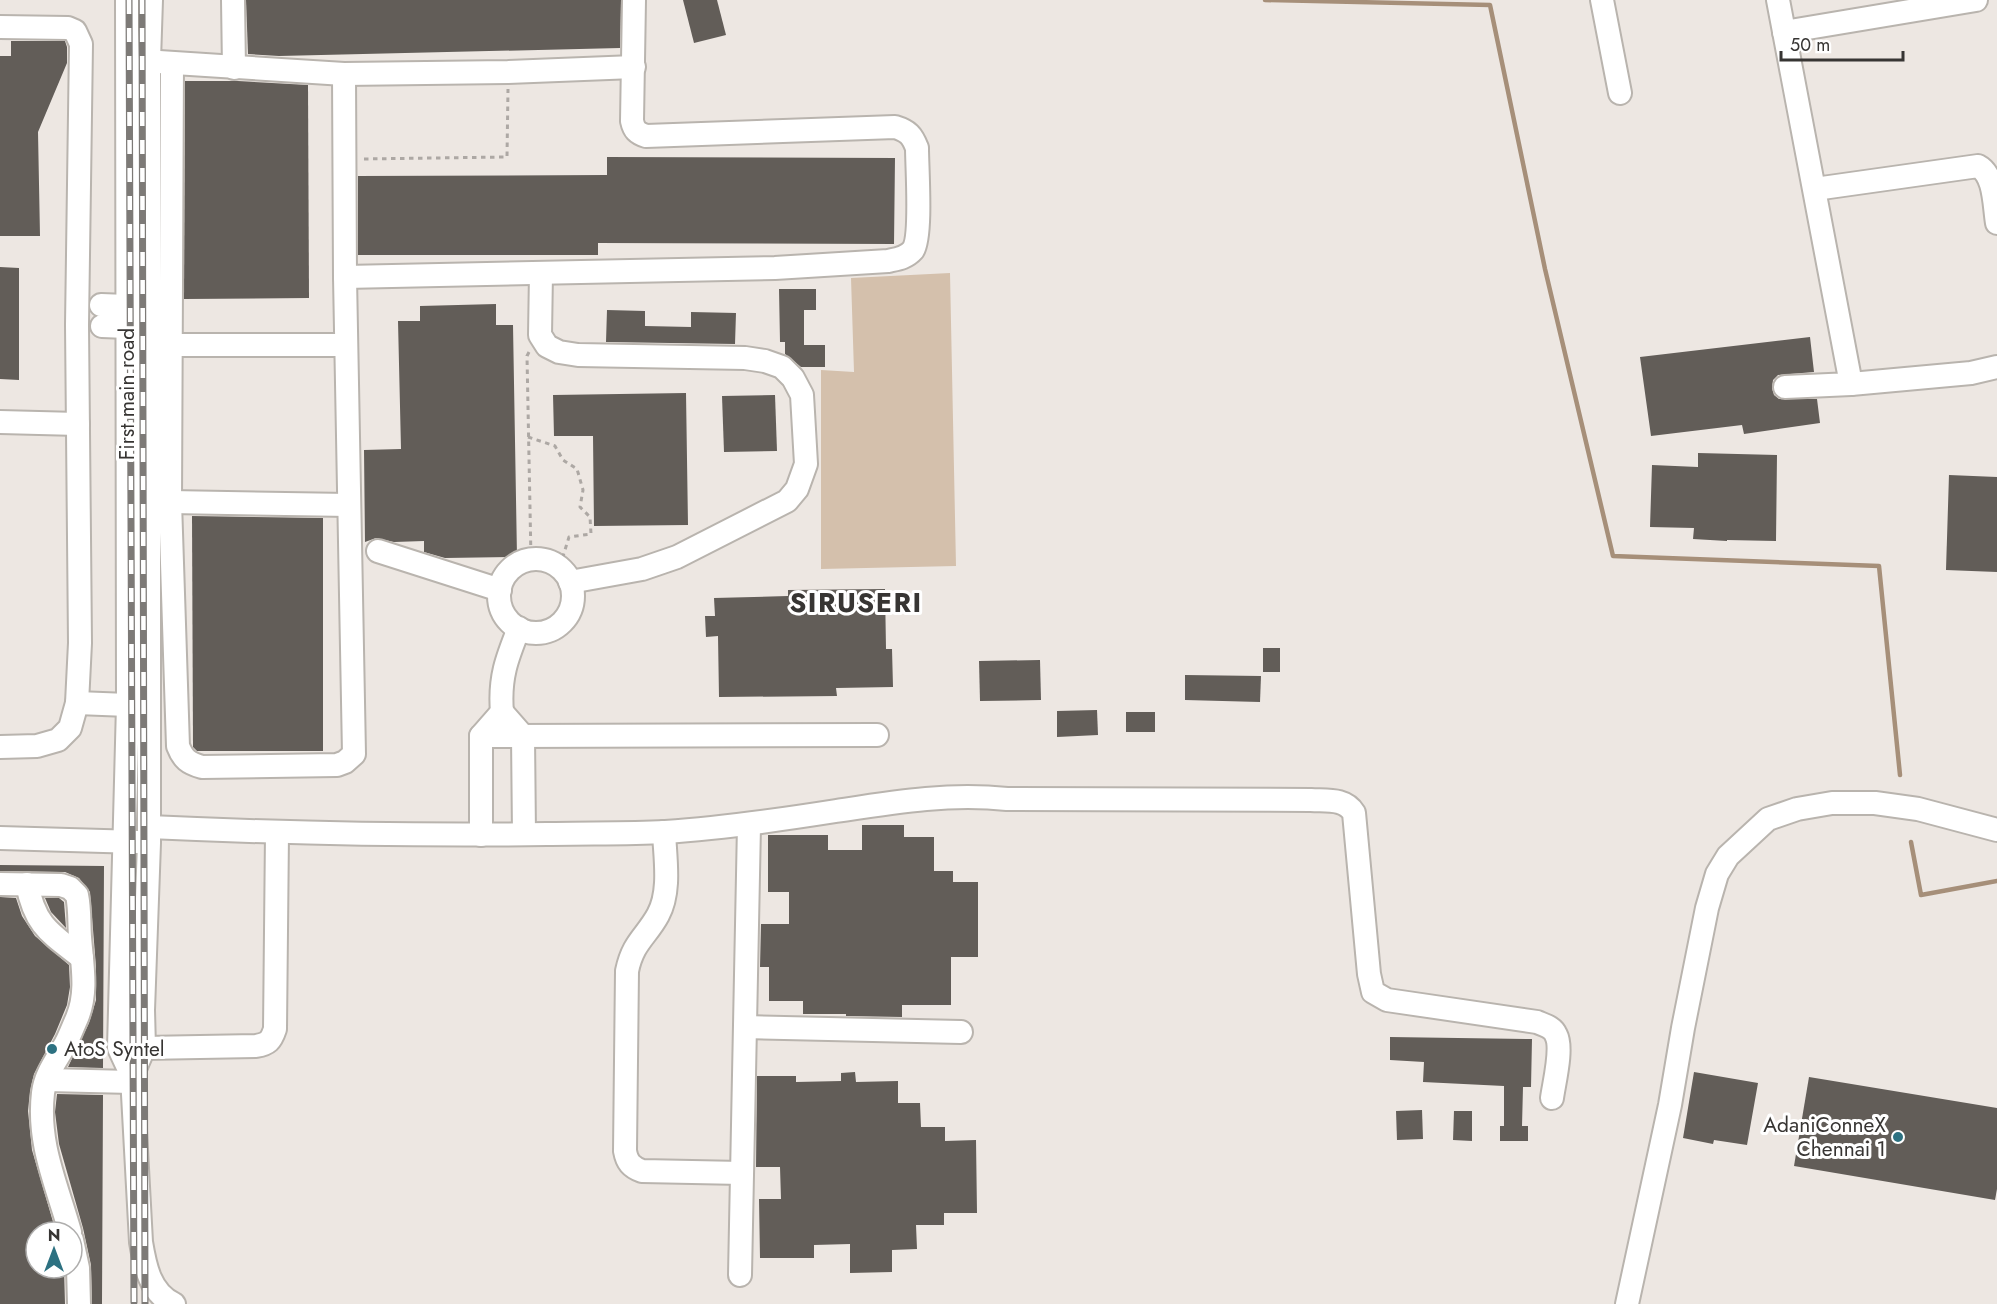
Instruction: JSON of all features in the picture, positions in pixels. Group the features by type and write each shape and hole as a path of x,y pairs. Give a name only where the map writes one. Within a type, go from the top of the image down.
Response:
{"street":[{"name":"First main road","path":"127,0 128,705 138,788"},
{"path":"132,1079 144,1048 143,998 148,828 138,788 148,60 152,0"},
{"path":"233,0 234,68"},
{"path":"345,277 775,268 888,261 904,258 914,249 918,233 917,148 914,138 907,131 895,127 646,136 634,129 632,121 634,0"},
{"path":"1602,0 1620,93"},
{"path":"1778,0 1851,384"},
{"path":"1784,32 1951,2 1976,0"},
{"path":"0,27 68,28 79,36 89,315 78,424 80,643 78,703 70,728 58,740 37,746 0,747"},
{"path":"148,60 172,64 344,74 634,68"},
{"path":"172,64 171,502 178,746 183,757 190,763 202,767 338,765 354,754 346,345 344,74"},
{"path":"1815,189 1978,166 1986,172 1990,179 1997,223"},
{"path":"542,273 540,335 547,346 559,352 578,355 745,358 765,361 782,367 793,378 802,395 806,464 797,489 787,501 677,557 642,569 565,575"},
{"path":"89,315 127,316"},
{"path":"172,345 346,345"},
{"path":"1785,387 1851,384 1971,373 1997,367"},
{"path":"0,422 78,424"},
{"path":"171,502 349,505"},
{"path":"378,551 500,590"},
{"path":"531,559 543,560 565,575 573,594 572,605 567,616 559,625 548,631 536,633 525,631 514,625 505,616 500,605 500,590 509,571 519,563 531,559"},
{"path":"519,628 502,674 500,690 502,712 524,736 524,834"},
{"path":"78,703 128,705"},
{"path":"482,835 481,736 502,712"},
{"path":"481,736 878,735"},
{"path":"138,788 126,814 124,840 119,1048 132,1079 144,1263 154,1287 165,1300"},
{"path":"0,838 124,840 148,828 277,833 482,835 664,832 749,825 908,800 975,796 1007,799 1311,800 1344,803 1351,807 1354,813 1369,974 1373,992 1387,1000 1537,1022 1549,1027 1556,1034 1559,1044 1552,1098"},
{"path":"1627,1304 1670,1105 1707,908 1717,874 1728,856 1768,819 1797,809 1832,803 1875,803 1918,809 1997,830"},
{"path":"740,1275 749,825"},
{"path":"664,832 665,890 663,901 658,915 630,955 627,971 625,1151 629,1164 642,1171 742,1173"},
{"path":"144,1048 256,1046 267,1044 272,1040 275,1029 277,833"},
{"path":"0,884 61,885 70,888 77,895 84,986 79,1015 65,1045 50,1069 43,1093 44,1147 67,1220"},
{"path":"27,884 31,904 47,932 82,958"},
{"path":"745,1027 961,1032"},
{"path":"46,1080 132,1079"},
{"path":"78,1280 79,1304"}],"path":[{"path":"345,160 507,157 508,72"},
{"path":"531,559 527,356 540,335"},
{"path":"528,437 555,446 562,460 577,470 583,490 580,507 590,517 591,534 569,537 565,575"}],"shaded area":[{"path":"950,273 956,566 821,569 821,370 854,372 851,278"}],"building":[{"path":"246,0 621,0 620,48 279,56 248,54"},
{"path":"683,0 717,0 726,35 694,43"},
{"path":"11,41 65,41 67,47 67,63 38,132 40,236 0,236 0,56 11,56"},
{"path":"185,81 308,85 309,298 184,299"},
{"path":"607,157 895,158 894,244 598,243 598,255 358,255 358,176 607,175"},
{"path":"0,267 19,268 19,380 0,379"},
{"path":"779,289 816,289 816,310 804,310 804,345 825,345 825,367 801,367 785,354 785,342 780,342"},
{"path":"496,304 496,325 513,325 517,557 445,558 424,552 424,541 394,542 376,538 365,542 364,450 401,449 398,321 420,321 420,306"},
{"path":"607,310 645,311 645,326 691,327 691,312 736,313 735,344 606,342"},
{"path":"1810,337 1814,372 1778,375 1773,380 1772,388 1774,395 1779,399 1817,399 1820,423 1744,434 1742,425 1651,436 1640,357"},
{"path":"686,393 688,525 594,526 593,436 554,436 553,395"},
{"path":"775,395 777,451 724,452 722,396"},
{"path":"1698,453 1777,455 1776,541 1693,539 1694,528 1650,527 1652,465 1698,467"},
{"path":"1949,475 1997,477 1997,572 1946,570"},
{"path":"192,516 323,518 323,751 197,751 193,747"},
{"path":"885,589 886,649 892,649 893,687 836,688 837,696 719,697 718,636 706,637 705,616 715,616 714,598 788,596 788,590"},
{"path":"1263,648 1280,648 1280,672 1263,672"},
{"path":"1040,660 1041,700 980,701 979,661"},
{"path":"1185,675 1261,676 1260,702 1185,700"},
{"path":"1097,710 1098,735 1057,737 1057,711"},
{"path":"1126,712 1155,712 1155,732 1126,732"},
{"path":"862,825 904,825 904,837 934,837 934,871 953,871 953,882 978,882 978,957 951,957 951,1005 902,1005 902,1017 846,1016 846,1014 803,1014 803,1001 769,1001 769,967 760,967 761,924 789,924 789,892 768,892 768,835 828,835 828,850 862,850"},
{"path":"0,865 104,866 103,1068 68,1067 89,1023 96,1000 96,967 90,892 79,878 65,872 0,871"},
{"path":"0,897 16,898 22,916 35,936 69,965 70,987 67,1005 55,1034 34,1074 28,1111 32,1150 52,1220 24,1220 24,1280 64,1280 65,1304 0,1304"},
{"path":"45,898 59,898 64,902 66,928 51,912"},
{"path":"1390,1037 1532,1039 1531,1087 1523,1087 1522,1126 1528,1126 1528,1141 1500,1141 1500,1126 1504,1126 1504,1086 1423,1082 1424,1062 1390,1060"},
{"path":"855,1072 856,1082 898,1081 898,1103 920,1103 921,1127 945,1127 945,1141 976,1140 977,1213 944,1213 944,1225 916,1225 917,1249 892,1250 892,1272 850,1273 850,1244 814,1245 814,1258 760,1258 759,1199 781,1199 780,1167 756,1167 757,1076 796,1076 796,1082 841,1081 841,1073"},
{"path":"1694,1072 1758,1083 1747,1145 1714,1140 1713,1144 1683,1138"},
{"name":"AdaniConneX Chennai 1","path":"1809,1077 1997,1108 1995,1200 1794,1166"},
{"path":"57,1094 103,1095 102,1304 92,1304 91,1265 84,1233 84,1220 81,1220 59,1144 55,1112"},
{"path":"1422,1110 1423,1139 1397,1140 1396,1111"},
{"path":"1454,1111 1472,1111 1472,1141 1453,1140"}],"waterway":[{"path":"1265,0 1490,5 1545,269 1613,556 1879,566 1900,775"},
{"path":"1911,842 1921,895 1997,881"}],"railway":[{"path":"129,0 134,1302"},
{"path":"142,0 145,1304"}],"place":[{"name":"AtoS Syntel","path":"52,1049"},
{"name":"AdaniConneX Chennai 1","path":"1898,1137"}],"district":[{"name":"SIRUSERI","path":"856,603"}]}
